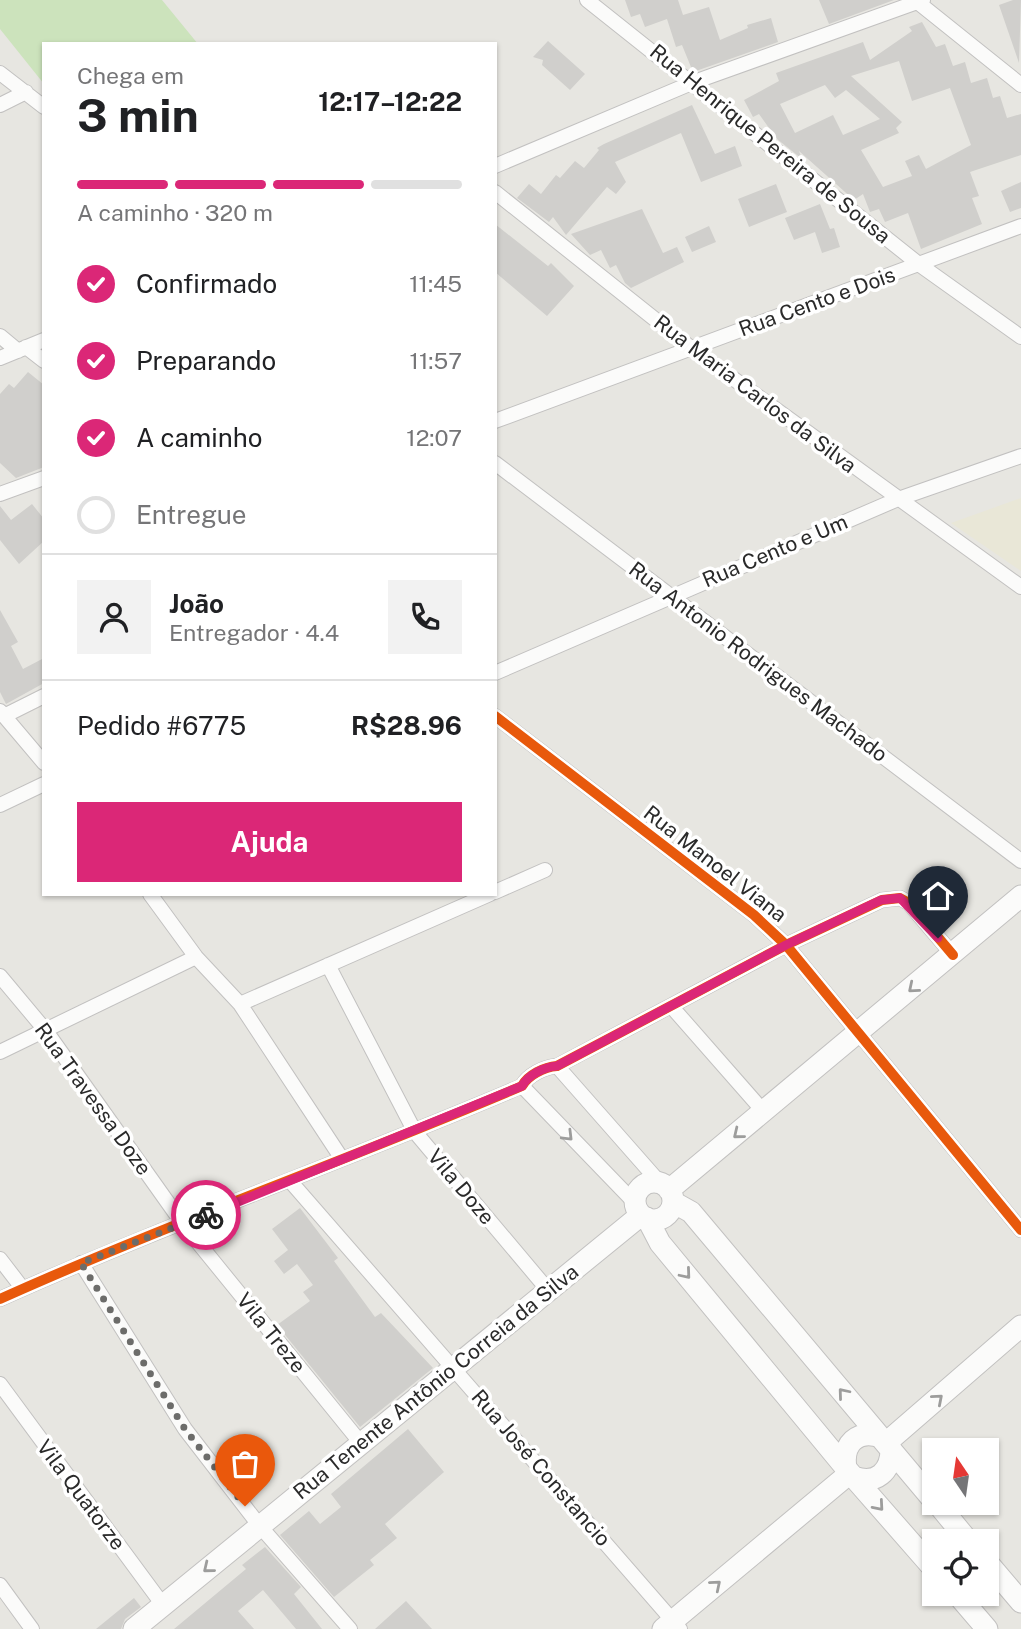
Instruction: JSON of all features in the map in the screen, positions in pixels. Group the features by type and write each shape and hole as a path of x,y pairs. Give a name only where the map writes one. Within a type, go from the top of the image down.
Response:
{"main road":[{"path":"641,1212 664,1217 667,1192 1021,896"},
{"path":"922,1485 691,1212 667,1192 642,1186 641,1212 660,1243 850,1473 922,1555"},
{"name":"Rua Tenente Antônio Correia da Silva","path":"134,1629 641,1212"},
{"path":"886,1443 1021,1326"},
{"path":"850,1473 845,1453 853,1440 867,1434 886,1443"},
{"path":"850,1473 871,1480 882,1475 889,1465 886,1443"},
{"path":"672,1626 850,1473"},
{"path":"999,1576 1021,1602"},
{"path":"967,1606 987,1629"}],"street":[{"name":"Rua Henrique Pereira de Sousa","path":"587,0 694,82 920,265 1021,337"},
{"path":"497,165 694,82 918,1 1021,85"},
{"path":"0,73 42,105"},
{"path":"0,105 26,92"},
{"name":"Rua Maria Carlos da Silva","path":"497,194 691,348 1021,587"},
{"name":"Rua Cento e Dois","path":"497,420 1021,226"},
{"path":"0,337 42,360"},
{"path":"0,359 42,341"},
{"name":"Rua Cento e Um","path":"497,672 898,499 1021,456"},
{"name":"Rua Antonio Rodrigues Machado","path":"497,465 1021,860"},
{"path":"0,494 42,479"},
{"path":"42,697 2,713 42,761"},
{"name":"Rua Manoel Viana","path":"497,718 754,915 786,945 1021,1230"},
{"path":"0,805 42,786"},
{"path":"497,891 545,870"},
{"path":"151,896 196,957 240,1004 342,1159"},
{"path":"240,1004 486,896"},
{"path":"0,1299 81,1263 291,1182 522,1086 534,1074 557,1066 786,945 893,897 909,903 953,955"},
{"path":"0,1052 196,957"},
{"name":"Vila Doze","path":"328,965 415,1132 548,1290"},
{"name":"Rua Travessa Doze","path":"0,976 46,1031 183,1224"},
{"path":"670,1006 764,1112"},
{"path":"557,1066 667,1192"},
{"path":"522,1086 641,1212"},
{"name":"Rua José Constancio","path":"291,1182 453,1367 672,1626"},
{"name":"Vila Treze","path":"183,1224 360,1442"},
{"path":"0,1259 23,1289"},
{"path":"81,1263 185,1429 260,1525 350,1629"},
{"name":"Vila Quatorze","path":"0,1384 163,1605"},
{"path":"0,1585 32,1629"}],"shaded area":[{"path":"1021,498 1021,571 951,523"}],"green space":[{"path":"0,0 162,0 196,42 42,42 42,82 0,29"}],"building":[{"path":"625,0 678,0 683,15 709,7 720,40 748,28 747,25 771,18 778,42 693,72 682,45 676,47 667,19 645,27 640,14 631,17"},
{"path":"819,0 894,0 829,24"},
{"path":"1021,0 1019,63 999,5"},
{"path":"922,22 936,47 945,44 953,66 965,62 971,83 987,78 993,98 1000,96 1007,118 1021,114 1021,155 970,172 979,196 972,198 982,224 921,249 908,213 885,222 879,209 870,212 863,194 854,200 799,151 802,159 777,139 759,114 753,117 744,100 779,81 776,73 863,42 870,60 912,31 909,27","holes":["899,61 912,101 950,88 971,145 926,169 919,155 905,161 912,176 883,187 861,150 899,133 896,128 902,122 851,76","825,85 835,98 846,90 880,119 843,135 833,115 795,133 780,104"]},
{"path":"548,41 585,74 570,90 542,65 543,60 533,57"},
{"path":"692,105 715,154 735,146 742,166 701,182 681,133 615,162 626,182 616,194 607,187 566,235 553,217 549,222 517,198 529,184 541,194 556,175 560,178 575,161 584,168 599,150 597,148"},
{"path":"1021,182 1021,208 1010,212 1001,191"},
{"path":"776,184 787,212 749,227 738,199"},
{"path":"820,204 830,229 834,228 840,247 822,253 815,232 794,240 785,218"},
{"path":"642,209 663,253 677,247 684,262 631,288 625,283 616,265 610,268 601,250 590,255 571,234"},
{"path":"497,226 548,266 551,263 574,286 547,316 497,274"},
{"path":"709,226 716,242 692,252 685,237"},
{"path":"28,372 42,383 42,468 16,478 0,463 0,394 9,384 14,388"},
{"path":"32,504 42,516 42,543 19,564 0,540 0,506 11,520"},
{"path":"0,610 18,642 11,646 23,669 42,659 42,684 6,704 0,692"},
{"path":"300,1208 338,1258 334,1261 375,1317 381,1313 433,1368 360,1427 277,1325 310,1301 303,1292 313,1285 297,1264 284,1274 274,1261 288,1250 272,1229"},
{"path":"408,1429 444,1472 385,1524 397,1538 370,1560 374,1565 334,1597 280,1535 309,1511 320,1524 341,1507 331,1494"},
{"path":"265,1547 301,1587 294,1594 322,1629 296,1629 263,1590 238,1611 254,1629 174,1629 246,1569 242,1565"},
{"path":"134,1598 141,1607 125,1619 121,1629 96,1629"},
{"path":"406,1601 432,1629 375,1629"}],"cycle path":[{"path":"497,718 754,915 786,945 1021,1230"},
{"path":"0,1299 129,1244 522,1086 537,1072 557,1066 786,945 882,900 900,898 909,903 953,955"}],"way so far":[{"path":"206,1215 81,1263 185,1429 245,1506"}],"route":[{"path":"206,1215 415,1132 522,1086 526,1079 543,1069 557,1066 786,945 881,900 893,897 909,903 938,938"}]}
